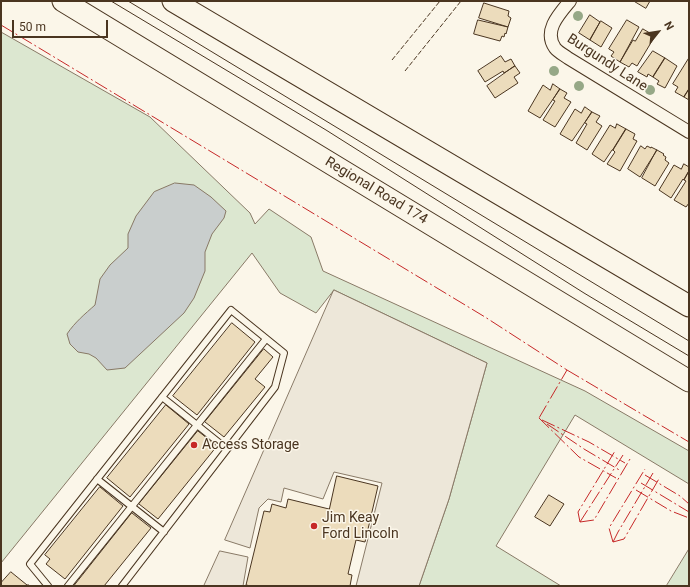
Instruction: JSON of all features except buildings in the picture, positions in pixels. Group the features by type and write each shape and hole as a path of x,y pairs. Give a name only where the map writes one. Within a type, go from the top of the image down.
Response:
{"highway":[{"name":"Regional Road 174","path":"63,1 689,381"},
{"path":"173,1 689,306"},
{"path":"469,176 615,262 689,301"},
{"path":"590,321 689,392"}],"street":[{"name":"Burgundy Lane","path":"570,1 553,22 550,35 555,49 689,132"}],"lane":[{"path":"48,586 30,564 231,310 284,353 275,387 122,586"},
{"path":"68,586 266,338"},
{"path":"162,396 227,449"},
{"path":"97,479 164,532"}],"green space":[{"path":"1,32 150,117 250,213 255,224 269,209 311,237 323,271 585,391 689,451 689,484 575,415 496,546 561,586 419,586 449,499 487,363 334,290 316,313 280,293 252,253 1,563"},
{"path":"689,549 689,586 667,586 667,585"}],"shaded area":[{"path":"175,183 194,185 211,197 226,211 224,218 212,234 205,252 205,271 194,298 184,313 125,368 107,370 96,358 89,354 78,352 70,344 67,334 95,305 100,279 110,265 128,248 128,234 136,216 154,192"},
{"path":"334,290 487,363 449,499 419,586 356,586 382,483 334,472 323,499 284,488 281,502 268,499 259,508 250,548 225,540"},
{"path":"220,551 248,557 243,586 204,586"}],"tram line":[{"path":"111,1 326,130 584,293 689,356"},
{"path":"128,1 689,341"}],"fence":[{"path":"392,60 440,1"},
{"path":"405,71 461,1"}],"power":[{"path":"1,25 485,317 567,370 539,418"},
{"path":"567,370 689,442"},
{"path":"539,418 579,457 616,478"},
{"path":"542,420 589,442 625,463"},
{"path":"547,424 584,449 621,471"},
{"path":"580,522 578,512 615,451"},
{"path":"580,522 623,455"},
{"path":"580,522 594,520 630,459"},
{"path":"613,542 609,528 645,469"},
{"path":"613,542 653,473"},
{"path":"645,475 680,496 689,504"},
{"path":"613,542 624,539 660,477"},
{"path":"641,483 689,512"},
{"path":"636,490 671,511 689,518"}],"place":[{"name":"Access Storage","path":"194,445"},
{"name":"Jim Keay Ford Lincoln","path":"314,526"}]}
